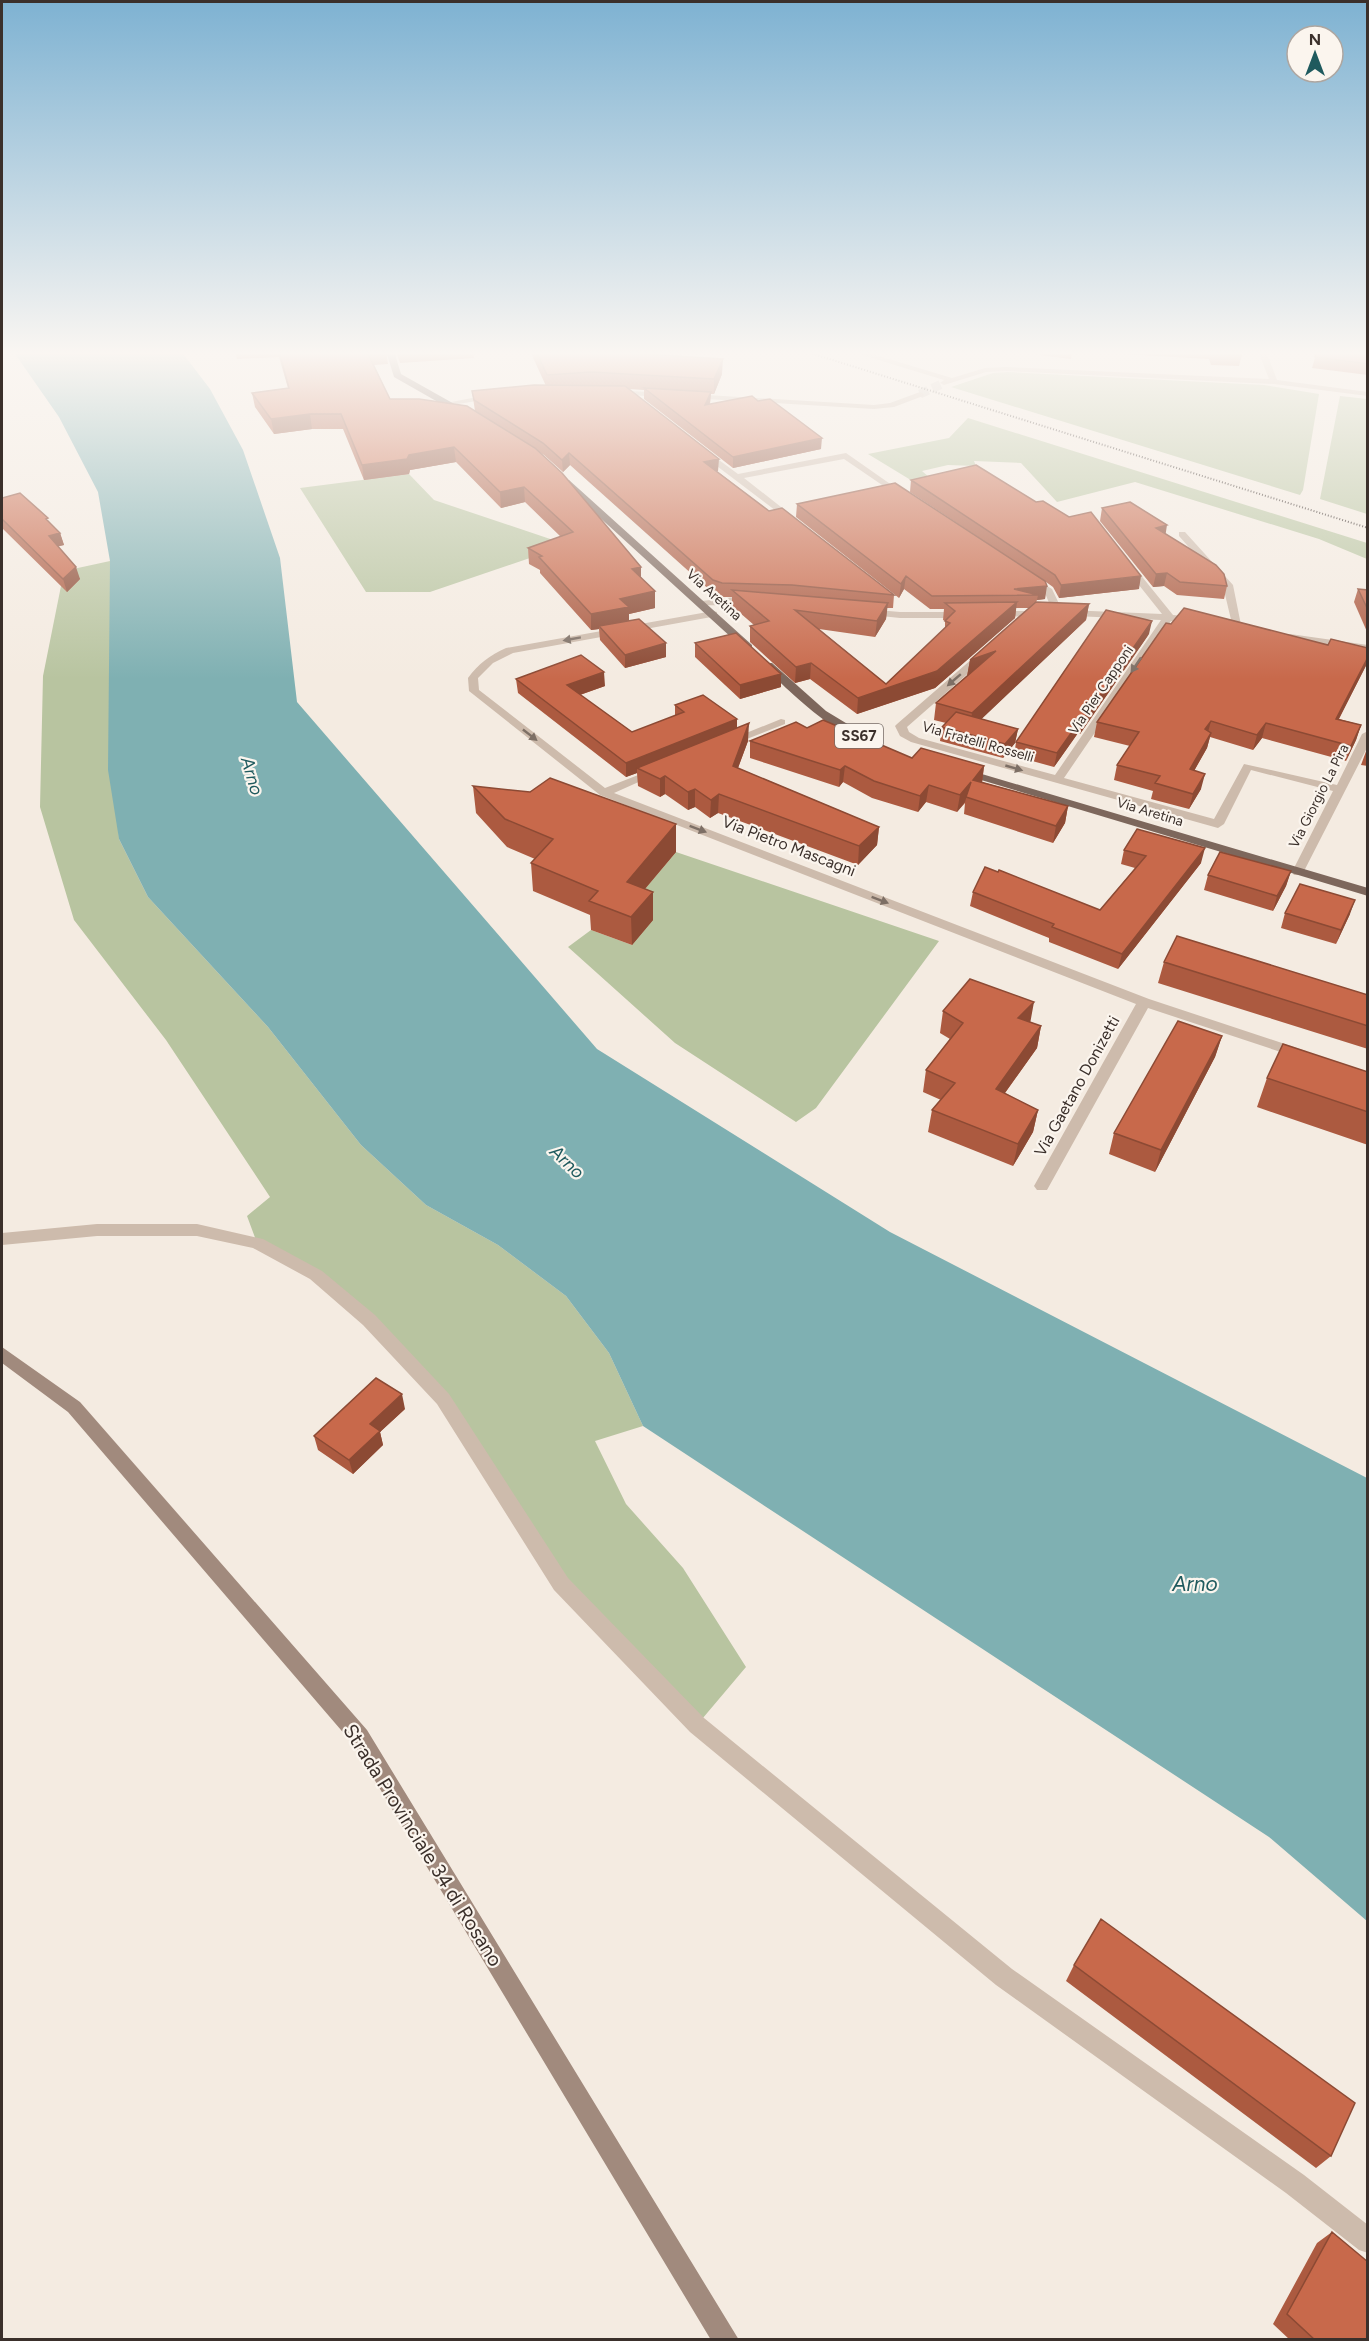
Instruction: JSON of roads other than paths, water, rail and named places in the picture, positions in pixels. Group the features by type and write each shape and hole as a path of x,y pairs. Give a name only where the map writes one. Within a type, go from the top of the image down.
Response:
{"main road":[{"name":"Via Aretina","path":"557,474 815,708 846,730 874,742"},
{"name":"Via Aretina","path":"959,771 1368,892"},
{"name":"Strada Provinciale 34 di Rosano","path":"2,1354 74,1407 360,1737 726,2340"}],"street":[{"path":"715,460 803,529"},
{"path":"737,477 824,460"},
{"path":"852,460 902,494"},
{"path":"865,495 892,488"},
{"path":"786,515 796,512"},
{"path":"1182,534 1228,585 1243,629 1224,626"},
{"path":"1124,561 1169,616"},
{"path":"1020,572 1049,591 1058,613"},
{"path":"702,604 735,600 767,602"},
{"path":"892,600 901,607 900,615"},
{"path":"856,611 900,615 971,615"},
{"path":"983,615 1058,613 1169,616 1203,622"},
{"name":"Via Pietro Mascagni","path":"713,614 510,650 492,657 473,678 474,691 604,793 1144,1002 1312,1058"},
{"path":"1013,629 1030,614"},
{"name":"Via Pier Capponi","path":"1057,780 1169,616"},
{"path":"1275,635 1368,648"},
{"name":"Via Fratelli Rosselli","path":"996,644 901,726 904,734 915,740 1218,824 1248,766 1340,789"},
{"path":"714,749 781,723"},
{"name":"Via Giorgio La Pira","path":"1298,872 1368,734"},
{"path":"604,793 670,766"},
{"name":"Via Gaetano Donizetti","path":"1042,1186 1144,1002"},
{"path":"2,1239 97,1230 198,1230 257,1243 316,1275 369,1320 443,1399 561,1584 697,1725 1004,1977 1295,2184 1368,2241"}],"water":[{"name":"Arno","path":"81,460 247,460 280,558 297,702 597,1049 890,1232 1367,1478 1367,1921 1269,1837 643,1426 609,1353 566,1296 498,1245 426,1205 361,1145 268,1027 148,897 119,839 108,770 110,561 98,492"}],"railway":[{"path":"1152,460 1368,528"}]}
